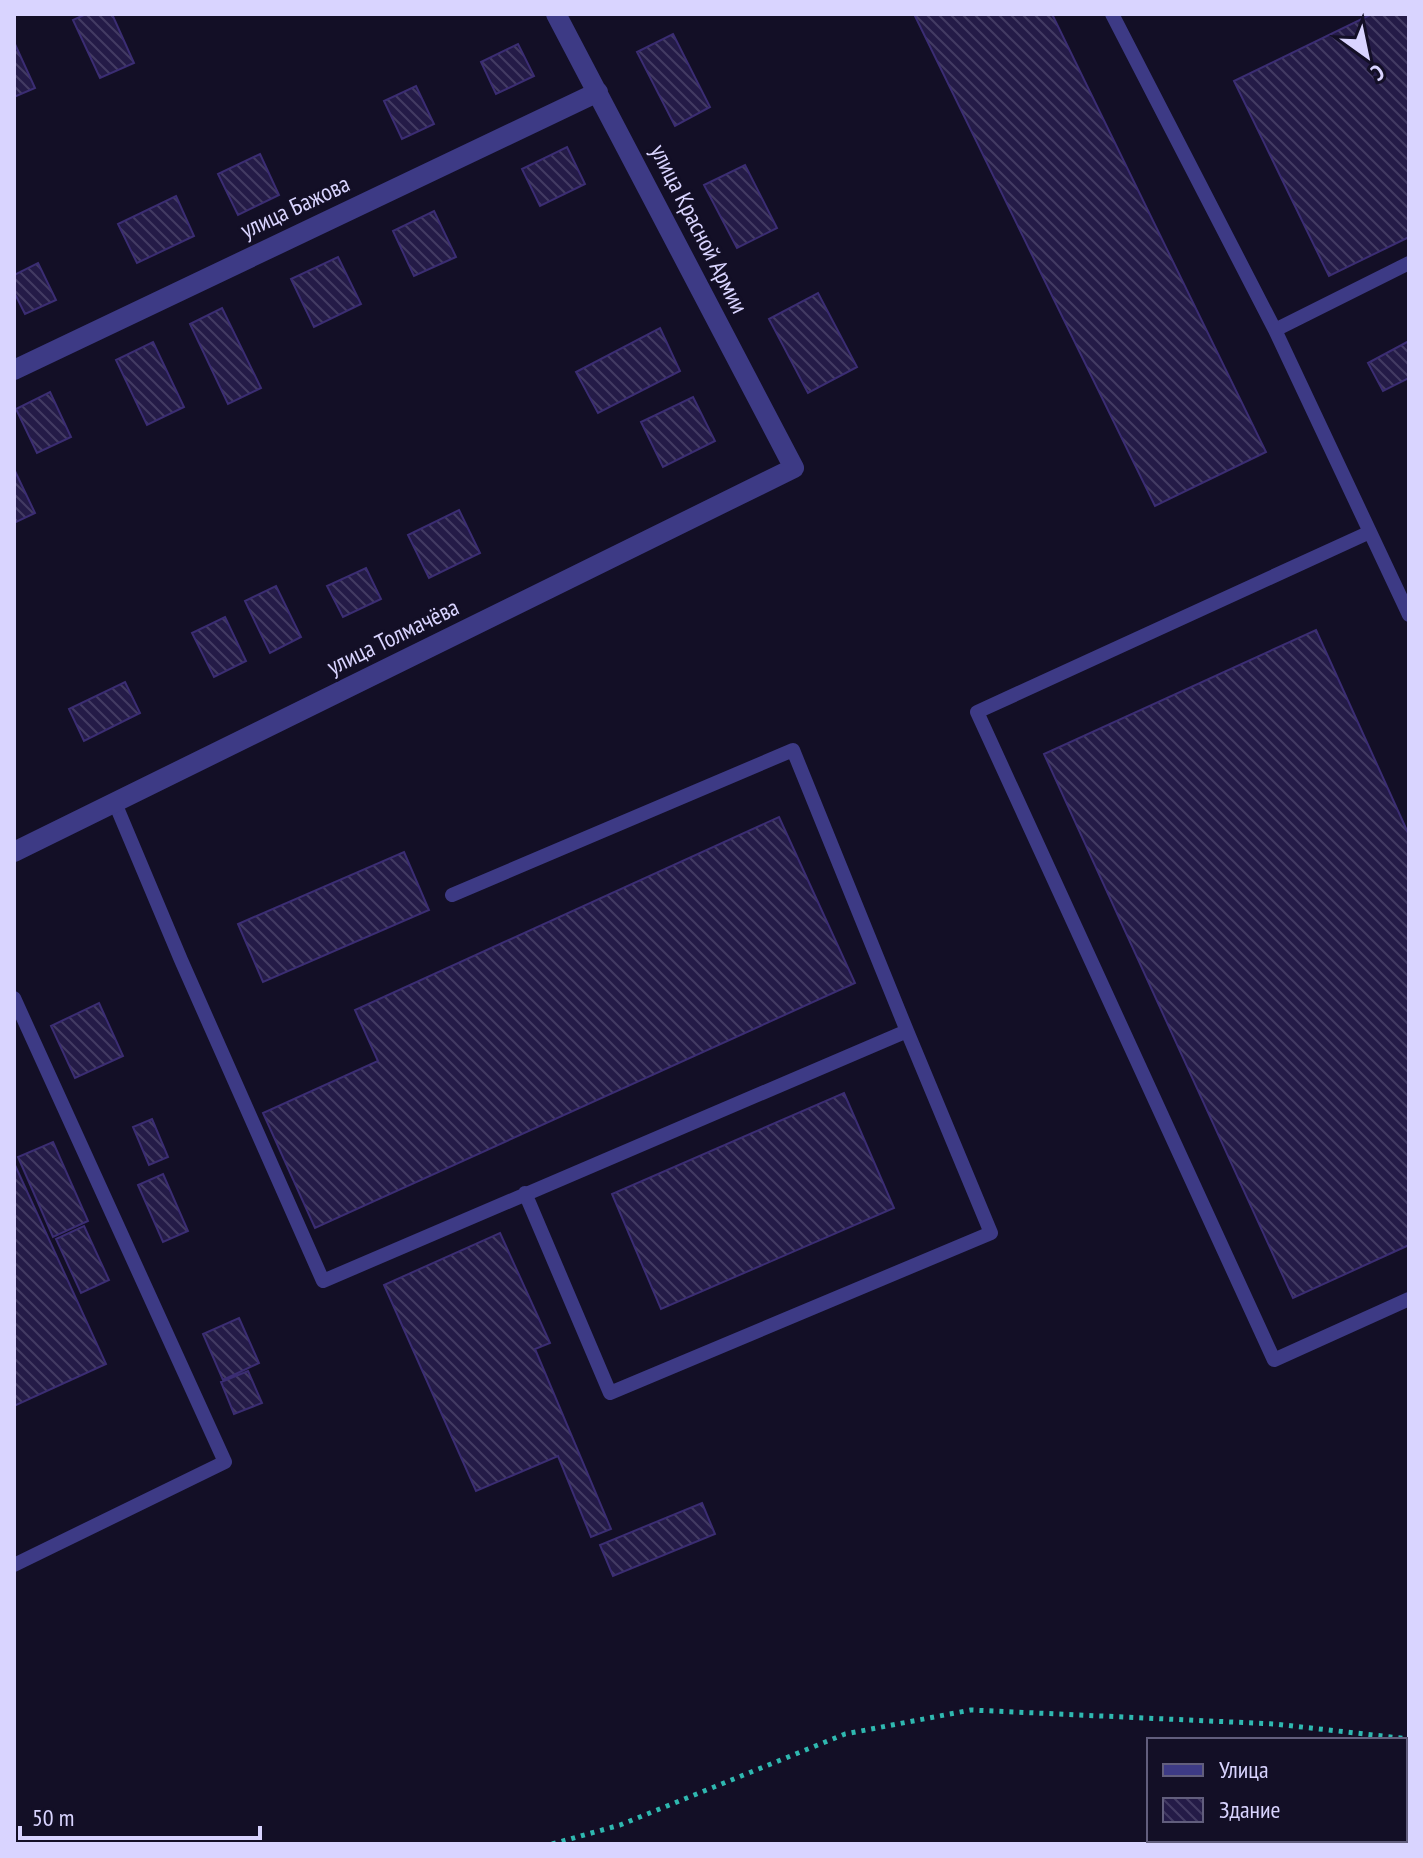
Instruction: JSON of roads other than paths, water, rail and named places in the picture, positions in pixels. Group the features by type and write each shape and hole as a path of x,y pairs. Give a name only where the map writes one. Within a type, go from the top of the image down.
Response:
{"street":[{"name":"улица Красной Армии","path":"556,14 794,468"},
{"name":"улица Бажова","path":"14,370 598,92"},
{"name":"улица Толмачёва","path":"14,852 794,468"}],"lane":[{"path":"1112,14 1275,330 1409,615"},
{"path":"1275,330 1409,263"},
{"path":"1370,532 977,712 1274,1360 1409,1299"},
{"path":"452,895 793,750 991,1233 610,1393 525,1193"},
{"path":"115,803 323,1281 907,1031"},
{"path":"14,998 225,1462 14,1565"}]}
